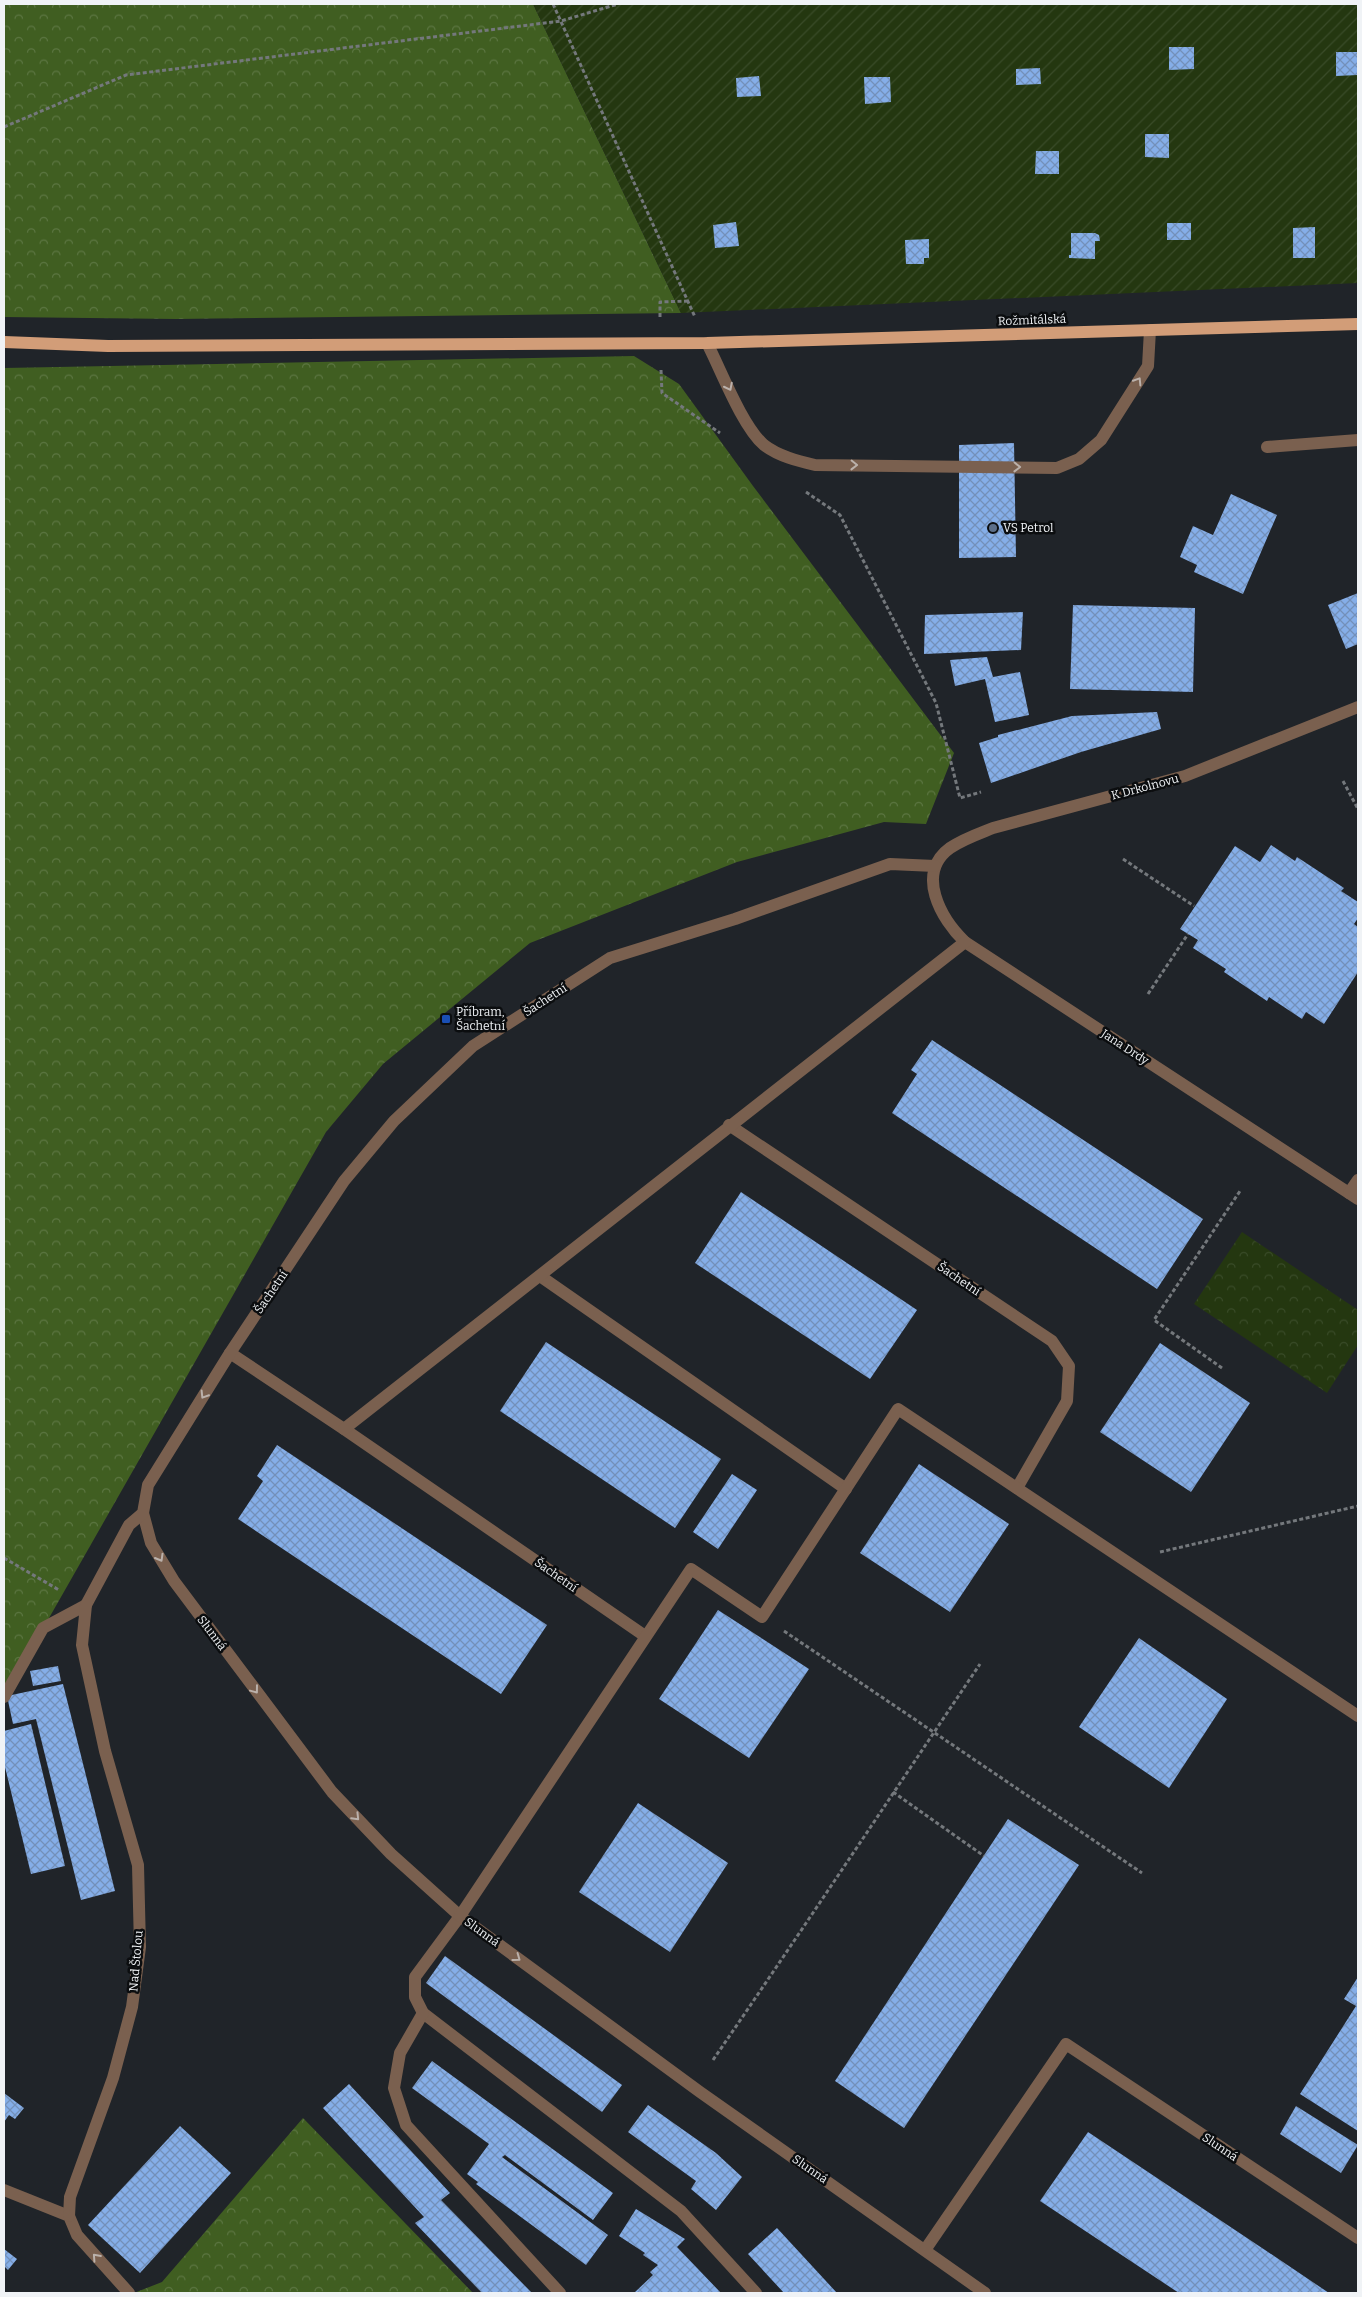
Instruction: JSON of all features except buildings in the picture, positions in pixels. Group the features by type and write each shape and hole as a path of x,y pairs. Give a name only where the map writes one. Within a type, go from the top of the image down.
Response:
{"main road":[{"name":"Rožmitálská","path":"4,342 108,346 707,343 1358,324"}],"street":[{"path":"707,343 748,425 765,445 794,460 815,465 1057,468 1079,459 1101,440 1148,366 1150,330"},
{"path":"1267,447 1358,440"},
{"name":"K Drkolnovu","path":"936,866 948,849 984,831 1185,776 1358,707"},
{"name":"Šachetní","path":"143,1513 148,1486 230,1353 344,1181 394,1122 473,1046 610,958 735,919 890,864 936,866"},
{"name":"Jana Drdy","path":"936,866 933,878 934,894 947,921 965,942 1354,1196"},
{"path":"344,1428 965,942"},
{"name":"Šachetní","path":"729,1125 1052,1341 1069,1366 1067,1401 1017,1488"},
{"path":"1354,1196 1358,1180"},
{"path":"540,1276 846,1488"},
{"name":"Šachetní","path":"230,1353 344,1428 646,1636"},
{"path":"756,2293 681,2211 423,2013 415,1997 415,1978 460,1916 690,1569 762,1617 898,1409 1358,1716"},
{"path":"4,1697 43,1628 86,1605 129,1525 143,1513"},
{"name":"Slunná","path":"143,1513 152,1543 174,1581 332,1792 391,1854 460,1916 708,2098 985,2293"},
{"name":"Nad Štolou","path":"69,2216 70,2197 113,2078 132,2007 140,1947 138,1865 105,1751 82,1646 86,1605"},
{"path":"423,2013 400,2054 394,2088 406,2125 560,2293"},
{"name":"Slunná","path":"925,2250 1066,2044 1358,2238"},
{"path":"4,2190 69,2216 76,2235 129,2293"}],"path":[{"path":"553,4 707,343"},
{"path":"4,127 126,74 561,21 618,4"},
{"path":"661,343 662,393 726,438"},
{"path":"799,488 840,515 936,703 960,798 981,792"},
{"path":"1343,781 1358,808"},
{"path":"1123,859 1194,906"},
{"path":"1148,994 1188,934"},
{"path":"1222,1368 1154,1320 1240,1192"},
{"path":"1126,1560 1358,1506"},
{"path":"4,1558 86,1605"},
{"path":"762,1617 935,1731 1142,1873"},
{"path":"713,2060 837,1880 893,1792 980,1664"},
{"path":"893,1792 984,1856"}],"green space":[{"path":"4,4 533,4 681,313 176,319 4,317"},
{"path":"533,4 1358,4 1358,283 681,313"},
{"path":"634,356 679,384 753,486 954,753 926,824 884,822 737,862 530,943 383,1064 326,1132 4,1697 4,368"},
{"path":"1242,1232 1358,1310 1358,1345 1327,1393 1194,1304"},
{"path":"303,2118 473,2293 134,2293 162,2282"}],"place":[{"name":"VS Petrol","path":"993,528"},
{"name":"Příbram, Šachetní","path":"446,1019"}]}
